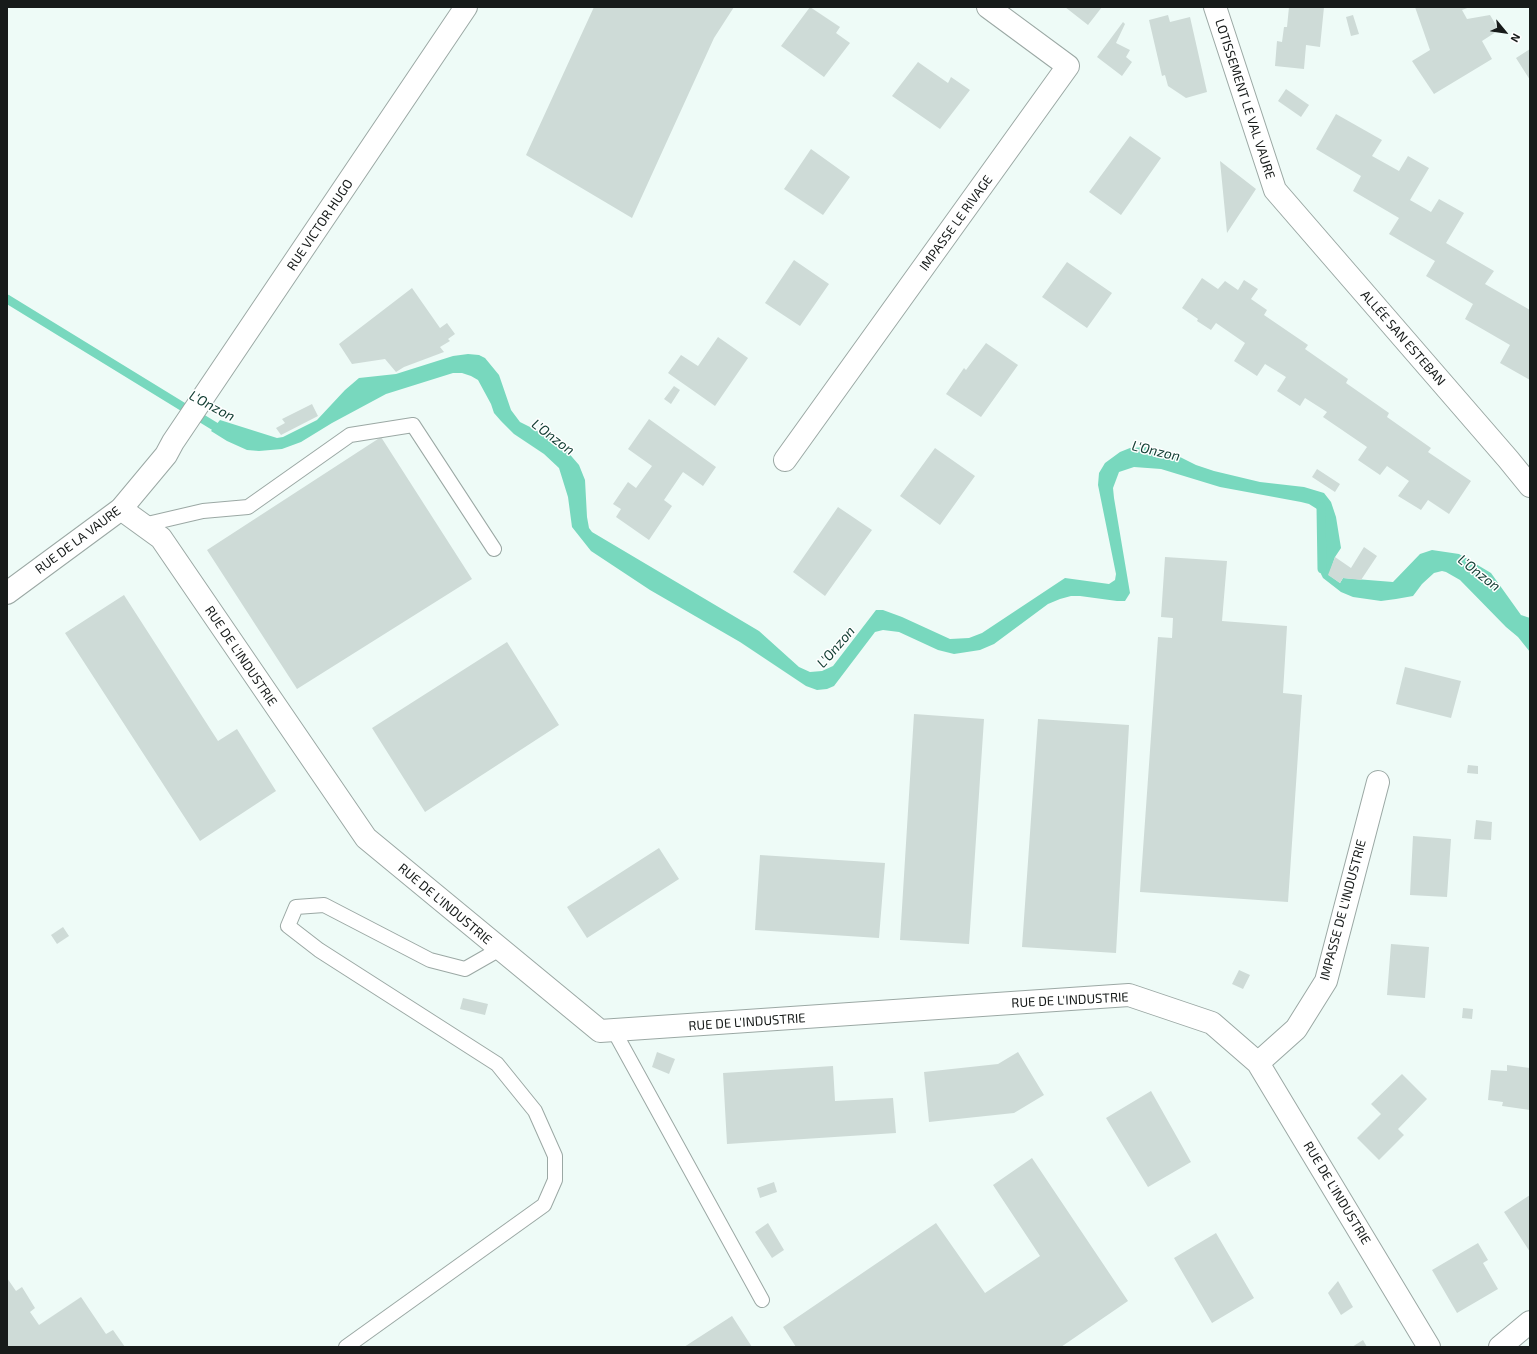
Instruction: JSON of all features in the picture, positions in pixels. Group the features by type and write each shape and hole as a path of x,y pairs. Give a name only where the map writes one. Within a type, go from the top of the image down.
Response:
{"street":[{"name":"RUE VICTOR HUGO","path":"173,442 466,7"},
{"name":"IMPASSE LE RIVAGE","path":"785,460 1068,66 988,7"},
{"name":"LOTISSEMENT LE VAL VAURE","path":"1214,7 1275,190"},
{"name":"ALLÉE SAN ESTEBAN","path":"1275,190 1530,486"},
{"name":"RUE DE LA VAURE","path":"7,593 122,509 166,455 173,442"},
{"name":"RUE DE L'INDUSTRIE","path":"122,509 161,538 366,838 600,1031 1129,995 1212,1023 1258,1063 1430,1347"},
{"name":"IMPASSE DE L'INDUSTRIE","path":"1258,1063 1296,1028 1326,981 1378,782"},
{"path":"1500,1347 1530,1322"}],"lane":[{"path":"143,525 203,511 248,506 350,434 413,425 494,549"},
{"path":"346,1347 544,1204 556,1180 555,1156 535,1111 497,1064 319,950 288,926 296,907 324,905 430,960 465,969 500,949"},
{"path":"614,1031 762,1300"}],"water":[{"path":"468,354 479,355 485,358 499,375 511,410 520,422 552,438 566,450 579,465 585,480 587,517 589,528 592,532 759,631 799,667 810,672 822,671 833,666 876,610 883,610 902,617 950,639 969,638 982,633 1065,578 1109,584 1115,580 1116,574 1098,485 1099,473 1105,463 1120,452 1130,448 1149,447 1166,450 1196,465 1214,471 1260,482 1304,487 1324,493 1331,502 1336,517 1341,548 1335,557 1329,575 1340,583 1343,578 1393,582 1420,554 1432,550 1459,554 1491,573 1521,615 1530,618 1530,652 1518,637 1506,627 1460,580 1446,572 1442,571 1434,573 1422,584 1413,596 1381,601 1353,597 1341,592 1323,578 1321,574 1324,537 1320,513 1309,504 1220,487 1161,469 1134,467 1119,472 1113,488 1130,593 1125,601 1080,596 1071,596 1060,599 1048,604 994,644 980,650 954,654 938,650 899,632 883,630 875,632 834,686 827,689 817,690 806,686 740,642 650,590 591,551 572,527 568,497 559,468 544,454 514,434 501,421 494,413 491,404 478,380 471,376 462,373 453,373 386,394 332,423 301,442 282,449 259,451 247,450 227,441 211,431 220,420 277,438 283,437 317,420 345,390 359,378 396,374 453,356"}],"building":[{"path":"594,7 734,7 714,38 632,218 526,155"},
{"path":"810,7 840,27 836,33 850,43 824,77 781,46"},
{"path":"1065,7 1102,7 1088,25"},
{"path":"1289,7 1324,7 1320,47 1306,45 1304,69 1275,66 1277,41 1282,42 1284,27 1287,27"},
{"path":"1415,7 1470,7 1462,10 1467,19 1490,15 1499,30 1482,41 1492,59 1434,94 1412,61 1430,50"},
{"path":"1168,15 1170,22 1190,17 1207,92 1186,98 1168,86 1165,75 1162,76 1149,20"},
{"path":"1353,15 1359,34 1351,36 1346,17"},
{"path":"1123,22 1125,24 1116,43 1130,50 1126,57 1132,62 1122,76 1097,57"},
{"path":"1530,49 1530,80 1516,58"},
{"path":"918,62 948,83 951,77 970,90 940,129 892,96"},
{"path":"1286,89 1309,105 1301,117 1278,101"},
{"path":"1336,114 1382,140 1372,156 1399,171 1408,156 1429,168 1410,200 1431,212 1439,199 1464,213 1446,243 1494,271 1485,284 1530,310 1530,380 1500,363 1510,345 1465,319 1473,304 1426,276 1435,261 1389,234 1399,218 1353,191 1361,176 1316,149"},
{"path":"1130,136 1161,158 1121,215 1089,192"},
{"path":"811,149 850,177 823,215 784,189"},
{"path":"1220,161 1256,189 1227,233"},
{"path":"794,260 829,284 800,326 765,303"},
{"path":"1067,262 1112,293 1087,328 1042,297"},
{"path":"1202,278 1218,289 1225,281 1238,290 1244,280 1258,289 1251,299 1267,310 1264,315 1308,345 1305,349 1348,379 1346,383 1389,413 1387,417 1431,448 1428,452 1471,481 1449,514 1428,500 1421,510 1398,496 1409,481 1387,466 1380,475 1358,460 1367,447 1323,417 1327,412 1305,398 1300,406 1277,391 1286,377 1265,364 1257,376 1234,361 1245,343 1216,323 1211,330 1197,321 1198,319 1182,308"},
{"path":"412,288 440,328 447,323 455,334 448,339 450,341 440,347 444,352 404,367 396,372 385,359 352,364 339,344"},
{"path":"718,337 748,358 715,406 668,373 681,355 698,366"},
{"path":"986,343 1018,365 981,417 946,394 964,368 966,370"},
{"path":"674,386 680,390 671,404 664,399"},
{"path":"312,404 318,416 281,435 276,428 285,423 282,419"},
{"path":"649,419 716,467 703,486 683,472 664,500 672,506 649,540 616,517 621,509 613,504 628,482 636,488 652,466 628,449"},
{"path":"381,437 472,579 297,689 207,550"},
{"path":"935,448 975,476 940,525 900,496"},
{"path":"1317,469 1340,484 1335,492 1312,477"},
{"path":"838,507 872,530 825,596 793,572"},
{"path":"1364,547 1377,556 1361,580 1343,578 1340,583 1328,575 1335,557 1351,568"},
{"path":"1165,557 1227,561 1222,621 1287,626 1283,693 1302,695 1288,902 1140,892 1158,637 1172,638 1173,618 1161,617"},
{"path":"124,595 218,741 237,729 276,791 200,841 65,633"},
{"path":"507,642 559,725 425,812 372,728"},
{"path":"1405,667 1461,681 1451,718 1396,704"},
{"path":"914,714 984,719 969,944 900,940"},
{"path":"1038,719 1129,725 1116,953 1022,947"},
{"path":"1468,765 1478,766 1478,774 1467,773"},
{"path":"1476,820 1492,822 1491,840 1474,839"},
{"path":"1413,836 1451,839 1447,897 1410,895"},
{"path":"659,848 679,879 587,938 567,907"},
{"path":"760,855 885,863 879,938 755,930"},
{"path":"63,927 69,936 57,944 51,935"},
{"path":"1391,944 1429,947 1425,998 1387,995"},
{"path":"1239,970 1250,975 1243,989 1232,984"},
{"path":"463,998 488,1004 485,1015 460,1009"},
{"path":"1463,1008 1473,1009 1472,1019 1462,1018"},
{"path":"657,1052 675,1059 669,1074 652,1067"},
{"path":"1018,1052 1044,1095 1014,1113 929,1122 924,1072 998,1064"},
{"path":"1507,1065 1530,1068 1530,1110 1502,1106 1503,1102 1488,1100 1491,1070 1507,1071"},
{"path":"833,1066 835,1101 893,1098 896,1133 727,1144 723,1073"},
{"path":"1402,1074 1427,1099 1398,1129 1404,1135 1379,1160 1357,1138 1381,1114 1371,1104"},
{"path":"1151,1091 1191,1162 1148,1187 1106,1118"},
{"path":"1032,1158 1128,1301 1061,1347 796,1347 783,1327 936,1223 985,1293 1040,1256 993,1185"},
{"path":"774,1182 777,1192 760,1198 757,1188"},
{"path":"1530,1195 1530,1252 1504,1212"},
{"path":"768,1223 784,1250 772,1258 755,1232"},
{"path":"1216,1233 1254,1298 1212,1323 1174,1258"},
{"path":"1478,1243 1488,1260 1483,1263 1498,1289 1457,1313 1432,1270"},
{"path":"7,1278 16,1291 22,1287 35,1308 30,1312 39,1325 81,1297 106,1334 113,1330 125,1347 7,1347"},
{"path":"1338,1281 1353,1307 1341,1315 1328,1293"},
{"path":"732,1316 752,1347 684,1347"},
{"path":"1363,1340 1367,1347 1352,1347"}],"waterway":[{"name":"L'Onzon","path":"7,299 219,429 226,431"},
{"name":"L'Onzon","path":"1321,507 1322,569"}]}
